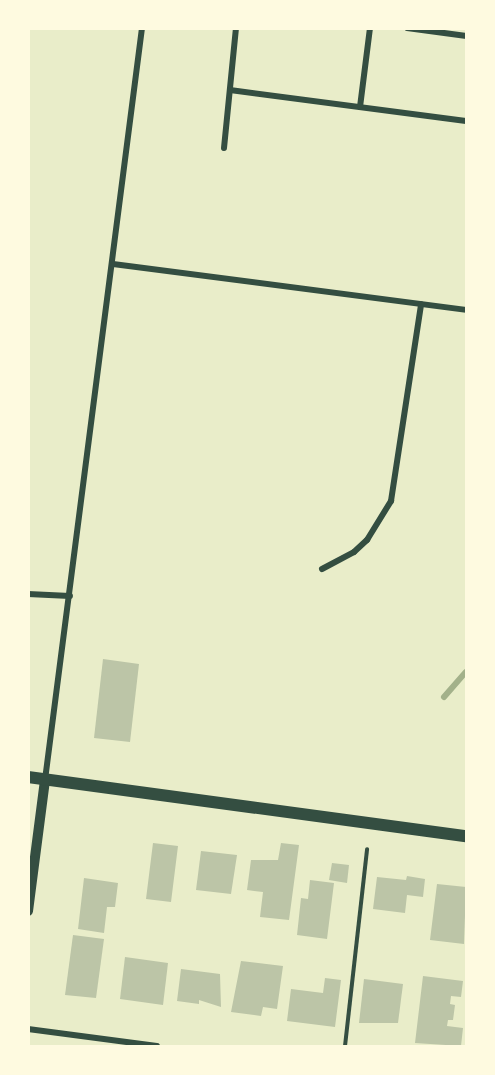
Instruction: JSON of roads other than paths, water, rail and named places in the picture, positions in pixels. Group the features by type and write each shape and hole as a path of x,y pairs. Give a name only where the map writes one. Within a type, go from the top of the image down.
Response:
{"main road":[{"path":"28,777 466,836"}],"street":[{"path":"28,911 142,28"},
{"path":"224,148 236,28"},
{"path":"360,107 370,28"},
{"path":"407,28 466,36"},
{"path":"230,90 466,121"},
{"path":"113,264 466,310"},
{"path":"322,569 354,552 367,540 392,501 422,304"},
{"path":"28,594 70,596"},
{"path":"28,1029 157,1047"}],"waterway":[{"path":"444,697 466,672"}]}
